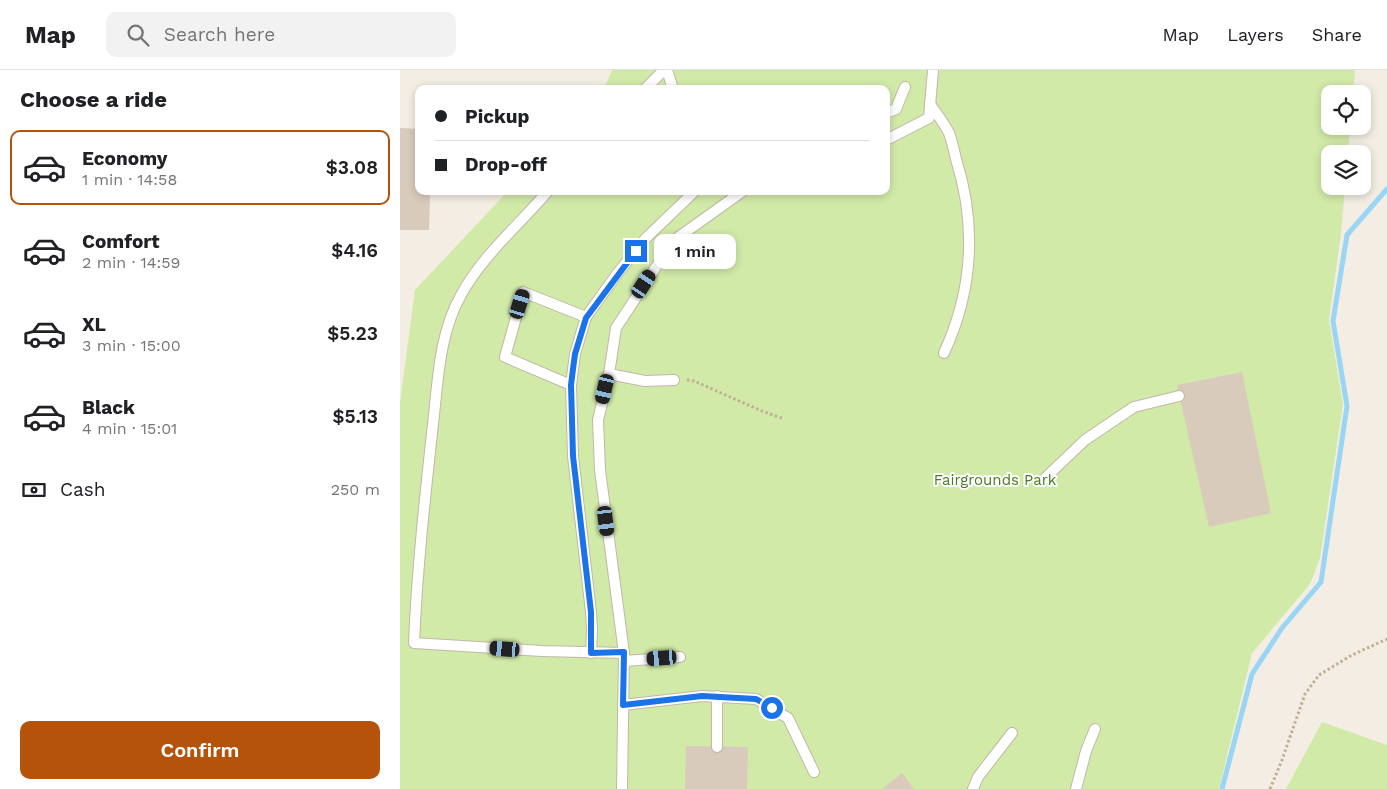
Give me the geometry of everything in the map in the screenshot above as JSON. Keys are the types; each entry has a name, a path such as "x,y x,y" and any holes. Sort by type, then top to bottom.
{"lane":[{"path":"649,85 665,70 671,85"},
{"path":"890,138 929,118 933,70"},
{"path":"890,111 896,109 905,87"},
{"path":"930,104 948,132 961,173 970,228 966,286 953,334 944,353"},
{"path":"544,195 481,264 460,296 448,324 441,362 428,465 417,573 414,643 591,653 624,657 680,657"},
{"path":"591,653 591,612 573,456 571,385 575,354 586,318 617,274 646,238 691,195"},
{"path":"622,789 624,657 600,470 598,420 609,374 616,328 673,241 737,195"},
{"path":"571,385 505,357 523,292 586,318"},
{"path":"609,374 645,381 674,380"},
{"path":"1043,480 1085,440 1134,407 1179,396"},
{"path":"623,705 702,696 756,699 788,718 814,772"},
{"path":"717,696 717,746"},
{"path":"1076,789 1086,751 1095,729"},
{"path":"972,788 978,777 1012,733"}],"path":[{"path":"674,380 694,380 784,419"},
{"path":"1270,789 1305,694 1318,675 1387,639"}],"green space":[{"name":"Fairgrounds Park","path":"612,70 1355,70 1354,85 1321,85 1321,135 1349,135 1349,145 1321,145 1321,195 1344,195 1329,320 1343,404 1320,558 1310,584 1252,653 1219,789 400,789 400,403 415,290 504,195 890,195 890,85 606,85"},
{"path":"1322,722 1387,745 1387,789 1286,789"}],"building":[{"path":"400,128 415,129 415,195 430,195 429,230 400,230"},
{"path":"1242,372 1271,513 1209,527 1177,385"},
{"path":"686,746 748,747 747,789 685,789"},
{"path":"902,773 914,789 882,789"}],"waterway":[{"path":"1222,789 1252,674 1282,628 1321,582 1347,406 1333,321 1347,235 1387,189"}],"route":[{"path":"636,251 586,318 575,354 571,385 573,456 591,612 591,653 624,652 623,705 702,696 756,699 772,708"}]}
